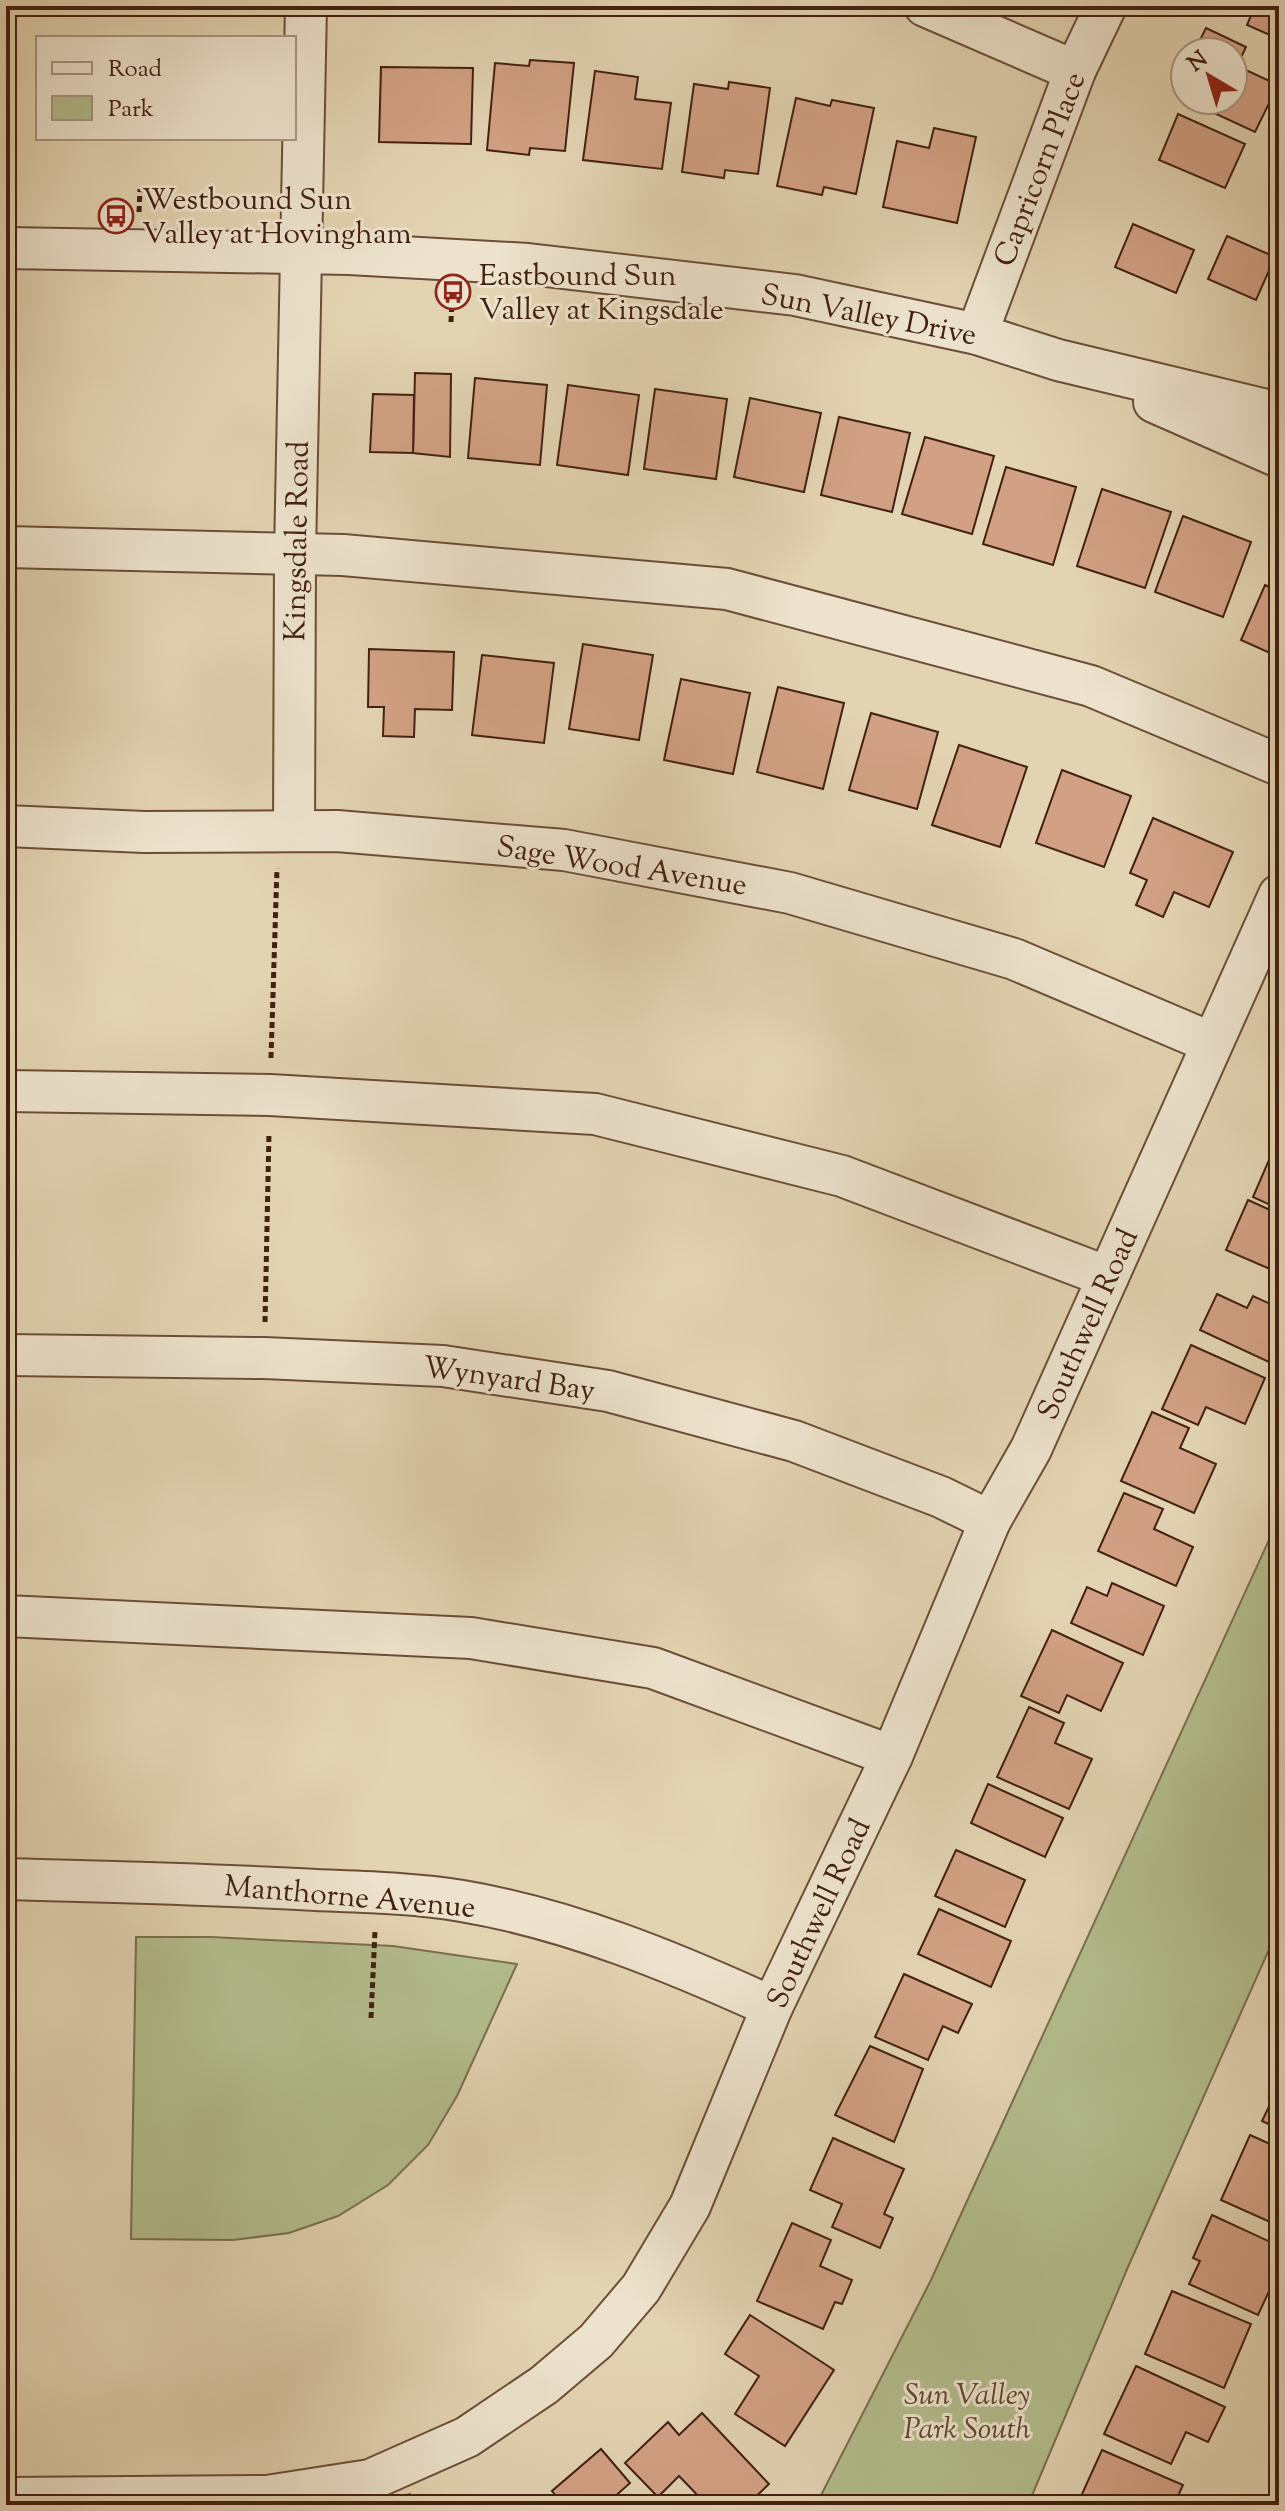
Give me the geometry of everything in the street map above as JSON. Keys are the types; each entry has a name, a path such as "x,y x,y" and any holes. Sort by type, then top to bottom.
{"street":[{"name":"Kingsdale Road","path":"294,830 295,554 306,6"},
{"path":"925,6 1075,71"},
{"name":"Capricorn Place","path":"977,334 1075,71 1106,6"},
{"name":"Sun Valley Drive","path":"6,248 302,253 528,264 795,295 977,334 1058,360 1279,413"},
{"name":"Sun Valley Drive","path":"1058,360 1279,457"},
{"path":"6,547 343,555 727,589 1091,686 1279,765"},
{"name":"Sage Wood Avenue","path":"6,826 144,832 337,831 564,850 790,893 1014,959 1212,1043"},
{"name":"Southwell Road","path":"6,2498 267,2496 370,2480 467,2437 544,2385 596,2341 641,2288 690,2206 772,2007 892,1756 990,1521 1031,1449 1279,895"},
{"path":"6,1091 270,1095 595,1114 842,1176 1108,1277"},
{"name":"Wynyard Bay","path":"6,1355 264,1358 443,1366 608,1391 794,1441 941,1497 990,1521"},
{"path":"6,1616 471,1638 653,1668 892,1756"},
{"name":"Manthorne Avenue","path":"6,1879 237,1885 461,1901 559,1923 715,1981 772,2007"}],"path":[{"path":"451,322 453,292"},
{"path":"371,2018 376,1893"}],"green space":[{"name":"Sun Valley Park South","path":"1279,1518 1279,1927 1128,2267 1028,2505 816,2505 931,2280"},
{"path":"136,1937 211,1937 393,1946 517,1964 457,2096 428,2145 388,2185 338,2216 289,2233 233,2240 131,2239"},
{"path":"410,2494 412,2505 363,2505"}],"building":[{"path":"1255,6 1279,6 1279,39 1247,25"},
{"path":"1206,28 1223,36 1202,36"},
{"path":"530,60 574,63 565,151 530,148 529,155 487,150 495,63 529,66"},
{"path":"381,67 473,68 471,144 379,142"},
{"path":"595,71 638,77 635,99 671,103 662,169 583,160"},
{"path":"1249,72 1278,85 1255,132 1220,116 1249,116"},
{"path":"729,82 770,88 758,174 725,170 724,178 682,172 694,84 728,89"},
{"path":"796,98 830,106 832,100 874,108 856,194 824,187 822,195 777,186"},
{"path":"1177,116 1245,144 1225,188 1159,160"},
{"path":"934,128 976,137 957,223 883,207 897,141 929,148"},
{"path":"1133,224 1194,250 1176,293 1115,267"},
{"path":"1227,236 1275,257 1256,300 1208,279"},
{"path":"415,373 451,374 450,457 413,453"},
{"path":"475,378 547,385 540,465 468,458"},
{"path":"568,385 639,395 628,475 557,465"},
{"path":"655,389 727,399 716,479 644,469"},
{"path":"373,394 414,395 413,453 370,452"},
{"path":"750,398 821,413 804,492 734,477"},
{"path":"839,417 910,433 892,512 821,495"},
{"path":"925,437 994,456 972,534 902,514"},
{"path":"1006,467 1076,487 1053,565 983,544"},
{"path":"1102,489 1171,512 1145,588 1077,566"},
{"path":"1183,516 1251,542 1223,617 1155,592"},
{"path":"1265,585 1279,592 1279,657 1241,640"},
{"path":"583,644 653,655 639,740 569,729"},
{"path":"369,649 454,652 452,710 415,709 414,737 383,736 384,707 368,707"},
{"path":"482,655 554,663 544,743 472,735"},
{"path":"681,679 750,693 733,774 664,760"},
{"path":"778,687 844,703 823,789 757,772"},
{"path":"871,713 938,732 917,809 849,790"},
{"path":"959,745 1027,767 1000,847 932,825"},
{"path":"1062,770 1131,796 1104,867 1036,843"},
{"path":"1153,818 1233,852 1209,907 1174,892 1163,917 1136,905 1147,880 1130,873"},
{"path":"1272,1153 1279,1156 1279,1209 1253,1197"},
{"path":"1248,1200 1279,1214 1279,1273 1226,1250"},
{"path":"1217,1294 1247,1308 1253,1296 1279,1308 1279,1346 1271,1363 1200,1330"},
{"path":"1191,1345 1265,1378 1245,1424 1206,1407 1198,1425 1162,1409"},
{"path":"1152,1412 1189,1428 1180,1448 1216,1464 1194,1513 1121,1481"},
{"path":"1124,1493 1163,1509 1154,1529 1193,1547 1176,1586 1098,1551"},
{"path":"1112,1583 1164,1606 1143,1655 1071,1623 1087,1587 1107,1596"},
{"path":"1052,1630 1123,1663 1101,1711 1067,1695 1059,1713 1021,1696"},
{"path":"1029,1707 1064,1723 1055,1743 1092,1759 1069,1809 997,1777"},
{"path":"988,1784 1063,1818 1045,1857 971,1823"},
{"path":"956,1850 1025,1880 1005,1927 935,1896"},
{"path":"939,1909 1011,1941 991,1987 918,1954"},
{"path":"904,1974 972,2004 958,2033 943,2026 928,2060 875,2037"},
{"path":"870,2046 923,2069 894,2142 835,2115"},
{"path":"1279,2074 1279,2129 1262,2121 1273,2098 1269,2096"},
{"path":"1250,2135 1279,2148 1279,2226 1221,2200"},
{"path":"833,2138 904,2169 884,2214 893,2218 880,2248 832,2227 842,2204 810,2190"},
{"path":"1212,2215 1279,2246 1279,2291 1271,2287 1258,2315 1189,2284 1200,2261 1193,2258"},
{"path":"792,2223 831,2240 820,2266 852,2280 842,2304 835,2302 823,2329 757,2301"},
{"path":"1172,2291 1251,2324 1224,2388 1145,2354"},
{"path":"750,2315 834,2370 785,2446 735,2414 759,2376 725,2354"},
{"path":"1136,2366 1225,2407 1208,2442 1186,2432 1171,2464 1104,2434"},
{"path":"702,2413 769,2484 747,2505 707,2505 679,2476 658,2497 625,2463 668,2422 679,2435"},
{"path":"601,2449 630,2483 612,2499 617,2505 563,2505 552,2491"},
{"path":"1102,2450 1183,2485 1174,2505 1077,2505"}],"place":[{"name":"Westbound Sun Valley at Hovingham","path":"116,216"},
{"name":"Eastbound Sun Valley at Kingsdale","path":"453,292"}]}
